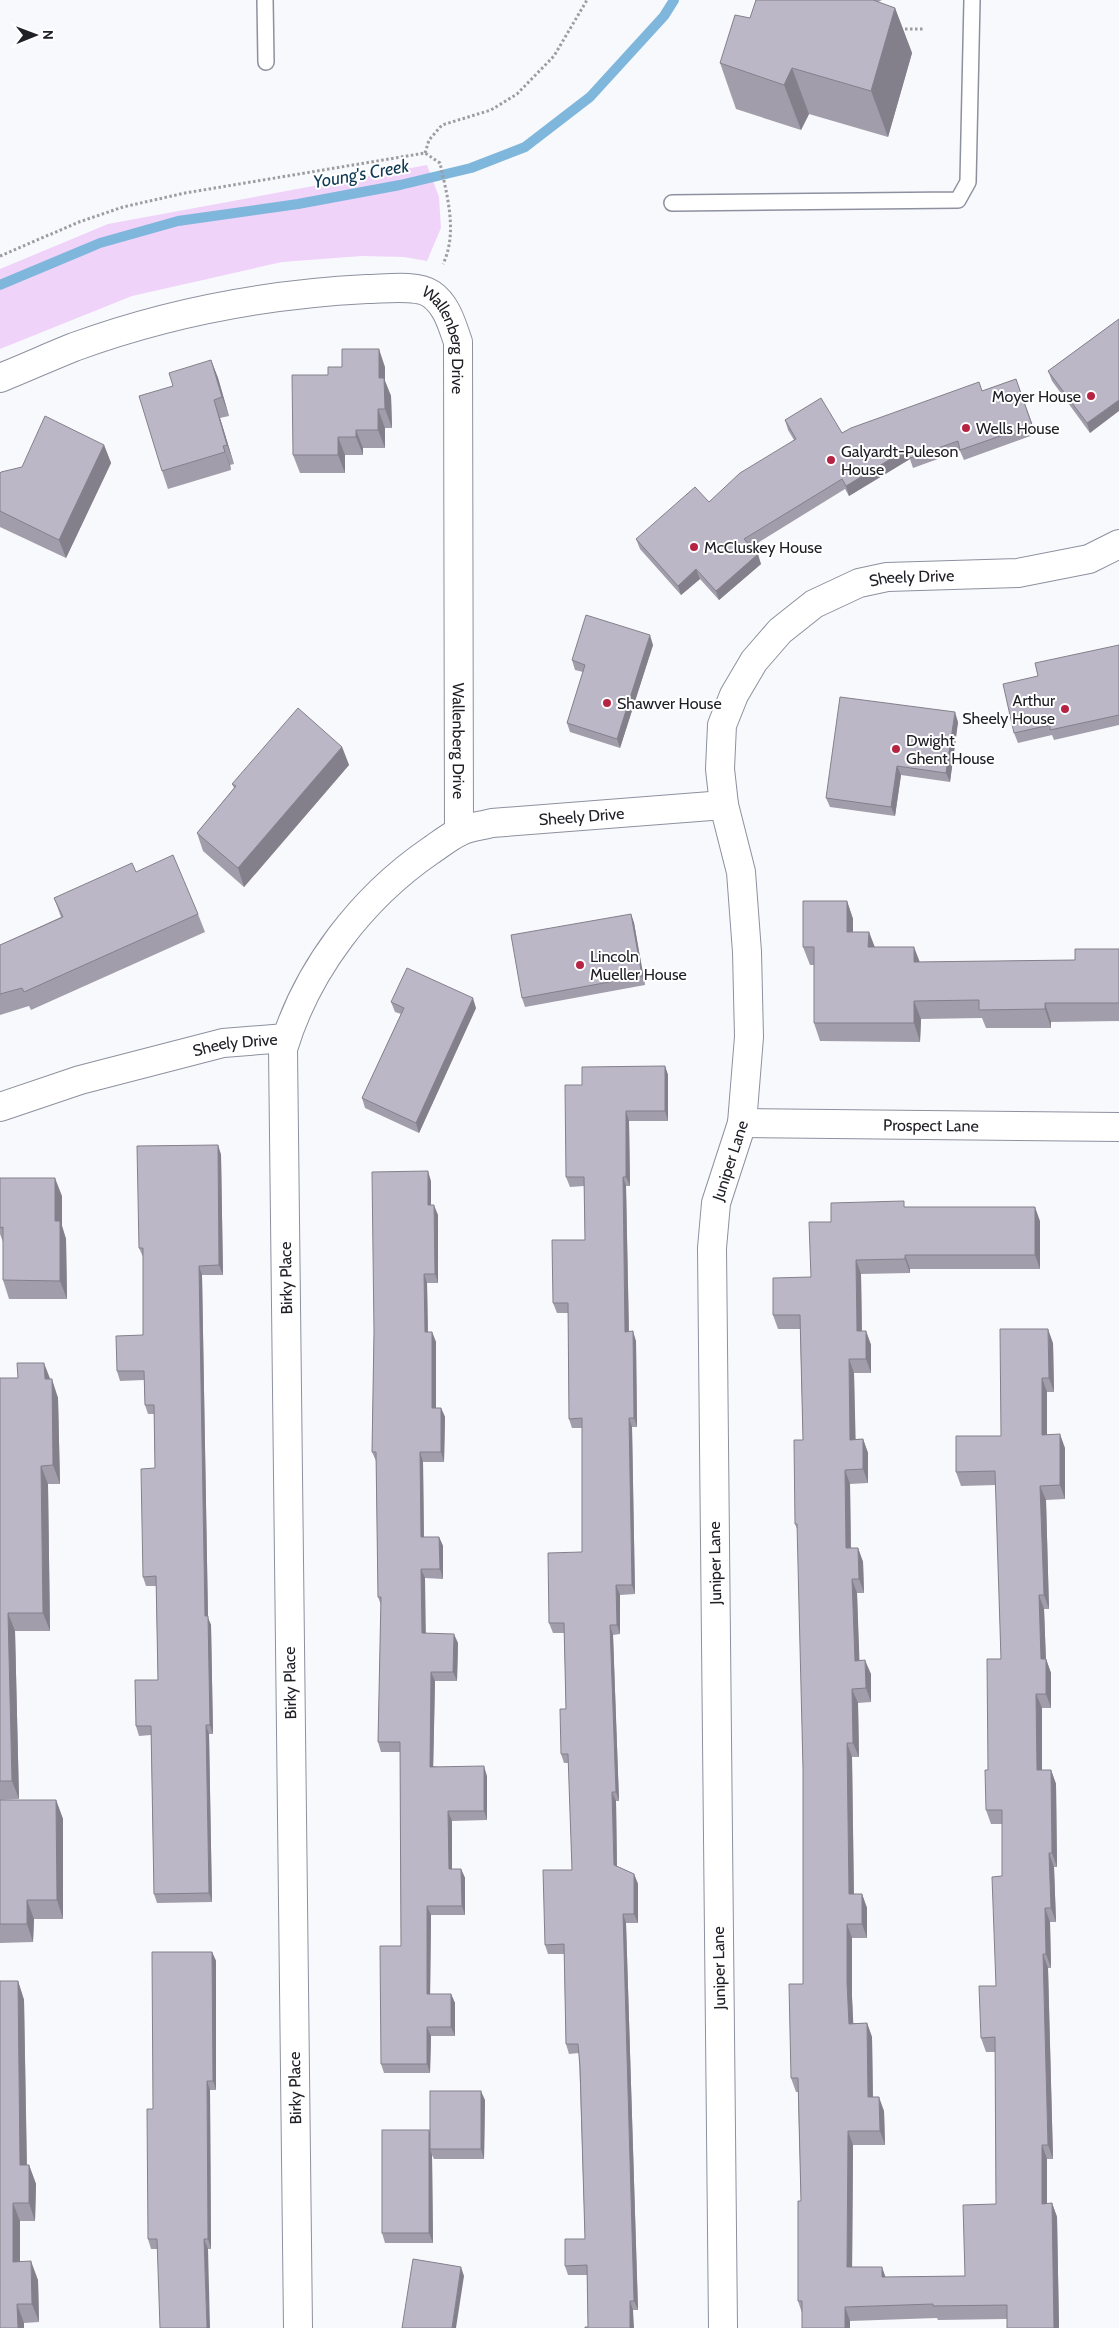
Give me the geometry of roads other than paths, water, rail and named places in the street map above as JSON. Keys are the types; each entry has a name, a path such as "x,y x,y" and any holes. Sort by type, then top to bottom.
{"street":[{"name":"Wallenberg Drive","path":"0,378 75,347 161,320 249,301 321,291 406,288 430,293 449,315 458,342 459,832"},
{"name":"Sheely Drive","path":"0,1106 80,1080 223,1043 286,1038 296,1013 325,959 358,915 402,872 459,832 492,823 724,805 720,769 722,725 734,695 754,662 780,631 814,604 858,583 887,577 1018,573 1089,559 1119,544"},
{"name":"Juniper Lane","path":"723,2328 712,1248 716,1203 742,1123 749,1037 747,952 741,872 724,805"},
{"name":"Birky Place","path":"286,1038 283,1049 298,2328"},
{"name":"Prospect Lane","path":"742,1123 1119,1127"}],"lane":[{"path":"265,0 266,62"},
{"path":"672,202 958,200 968,182 972,0"}],"waterway":[{"name":"Young's Creek","path":"0,285 100,243 178,221 298,204 400,185 471,168 525,147 590,97 664,16 674,0"}],"place":[{"name":"Moyer House","path":"1091,396"},
{"name":"Wells House","path":"966,428"},
{"name":"Galyardt-Puleson House","path":"831,460"},
{"name":"McCluskey House","path":"694,547"},
{"name":"Shawver House","path":"607,703"},
{"name":"Arthur Sheely House","path":"1065,709"},
{"name":"Dwight Ghent House","path":"896,749"},
{"name":"Lincoln Mueller House","path":"580,965"}]}
